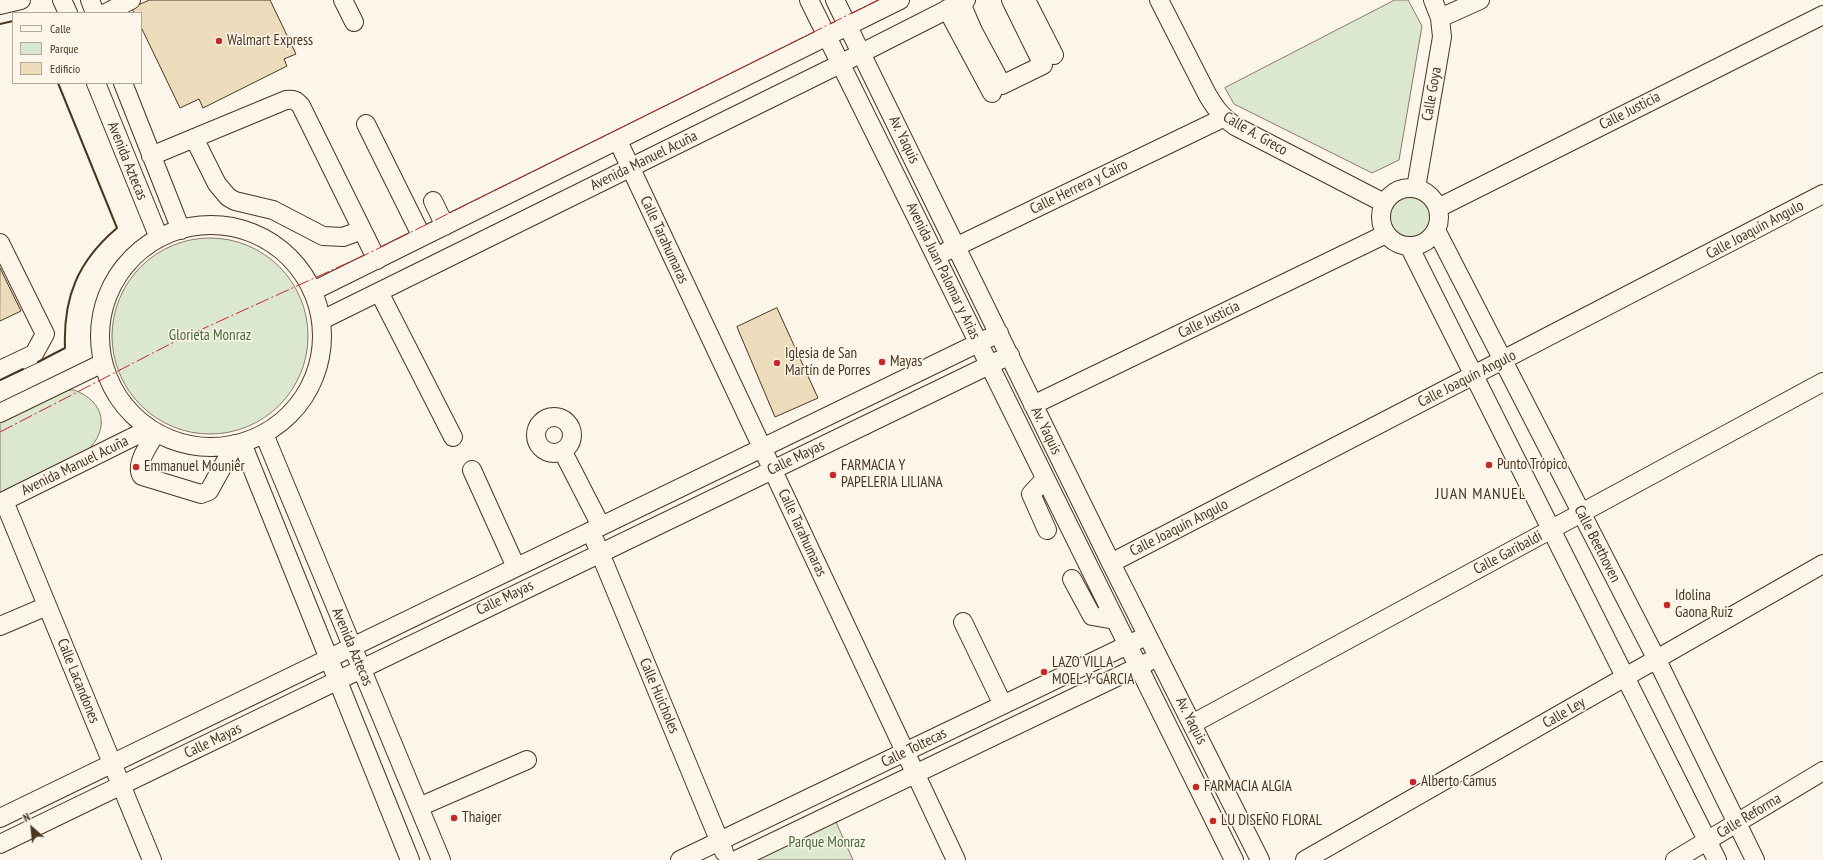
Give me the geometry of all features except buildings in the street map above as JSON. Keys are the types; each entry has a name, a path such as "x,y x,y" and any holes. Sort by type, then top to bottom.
{"street":[{"path":"0,5 21,0"},
{"path":"62,0 68,12"},
{"path":"90,0 96,12"},
{"path":"343,0 354,22"},
{"name":"Av. Yaquis","path":"809,0 896,178"},
{"name":"Av. Yaquis","path":"835,0 1111,563 1260,860"},
{"name":"Avenida Manuel Acuña","path":"313,291 900,0"},
{"path":"958,4 1002,85 1043,64 1011,0"},
{"path":"1026,0 1054,55"},
{"name":"Calle A. Greco","path":"1158,0 1207,94 1223,118 1384,203"},
{"name":"Calle Goya","path":"1416,188 1442,37 1440,18 1433,0"},
{"path":"1440,18 1480,0"},
{"path":"108,12 126,4"},
{"path":"958,4 992,93"},
{"name":"Avenida Manuel Acuña","path":"322,320 840,64 958,4"},
{"name":"Calle Justicia","path":"1438,208 1823,15"},
{"name":"Avenida Aztecas","path":"96,84 159,238"},
{"name":"Avenida Aztecas","path":"123,84 181,230"},
{"path":"133,110 134,84"},
{"path":"151,156 286,100 292,99 297,101 301,106 377,260"},
{"name":"Calle Herrera y Cairo","path":"935,257 1223,118"},
{"path":"366,124 422,237"},
{"path":"194,138 217,184 228,197 235,201 273,210 323,236 343,237 362,230"},
{"name":"Calle Tarahumaras","path":"618,141 956,860"},
{"name":"Avenida Juan Palomar y Arias","path":"896,178 989,365"},
{"path":"1416,188 1427,193 1438,208 1439,219 1436,230 1427,241 1409,246 1396,243 1386,234 1380,218 1384,203 1393,192 1398,190 1416,188"},
{"name":"Calle Joaquín Angulo","path":"1111,563 1823,194"},
{"path":"433,201 445,226"},
{"path":"200,226 220,226 240,229 259,236 276,246 291,258 304,274 313,291 322,320 323,340 320,359 315,377 306,395 294,410 280,423 264,434 239,444 204,447 185,444 153,431 136,419 122,402 108,378 103,363 100,342 101,321 106,301 114,282 126,265 141,250 159,238 181,230 200,226"},
{"name":"Calle Beethoven","path":"1436,230 1656,660 1755,860"},
{"name":"Calle Justicia","path":"1033,405 1386,234"},
{"path":"0,243 45,334 34,354 0,370"},
{"path":"1409,246 1717,860"},
{"path":"379,292 453,437"},
{"name":"Calle Mayas","path":"0,818 999,333"},
{"name":"Calle Mayas","path":"0,844 122,786 337,679 1010,355"},
{"path":"0,413 103,363"},
{"name":"Av. Yaquis","path":"989,365 1234,860"},
{"name":"Calle Garibaldi","path":"1192,724 1823,382"},
{"path":"153,431 142,459 140,470 142,476 201,494 209,491 239,444"},
{"name":"Avenida Manuel Acuña","path":"2,502 153,431"},
{"name":"Avenida Aztecas","path":"264,434 440,860"},
{"name":"Avenida Aztecas","path":"239,444 337,679 410,860"},
{"name":"Calle Huicholes","path":"563,452 596,529 599,553 728,860"},
{"path":"472,470 516,567"},
{"path":"1045,479 1031,494 1047,530"},
{"name":"Calle Lacandones","path":"2,502 47,606 152,860"},
{"name":"Calle Ley","path":"1305,860 1626,678 1823,564"},
{"path":"1072,578 1092,616 1115,620"},
{"path":"0,626 47,606"},
{"path":"963,622 1003,705"},
{"name":"Calle Toltecas","path":"680,860 1148,635"},
{"name":"Calle Toltecas","path":"736,860 1158,657"},
{"path":"418,807 526,760"},
{"name":"Calle Reforma","path":"1675,860 1823,771"}],"green space":[{"path":"1395,0 1408,0 1422,26 1399,160 1372,173 1234,104 1225,88"},
{"path":"1406,195 1414,195 1425,201 1431,212 1431,220 1425,231 1414,237 1406,237 1395,231 1389,220 1389,212 1395,201"},
{"name":"Glorieta Monraz","path":"200,238 220,238 248,245 272,260 286,274 301,298 308,326 308,346 301,374 286,398 272,412 248,427 220,434 200,434 172,427 148,412 134,398 119,374 112,346 112,326 119,298 134,274 148,260 172,245"},
{"path":"74,390 92,401 98,408 101,416 101,425 99,434 94,443 87,451 0,493 0,422 62,391"},
{"name":"Parque Monraz","path":"836,822 853,860 748,860"}],"wall":[{"path":"0,24 12,21"},
{"path":"38,362 65,348 67,312 70,296 76,281 92,254 117,228 58,84"},
{"path":"0,380 23,369"}],"power":[{"path":"0,432 176,341 365,255 878,0"}],"place":[{"name":"Walmart Express","path":"219,41"},
{"name":"Mayas","path":"882,362"},
{"name":"Iglesia de San Martín de Porres","path":"777,363"},
{"name":"Punto Trópico","path":"1489,465"},
{"name":"Emmanuel Mounier","path":"136,467"},
{"name":"FARMACIA Y PAPELERIA LILIANA","path":"833,475"},
{"name":"Idolina Gaona Ruiz","path":"1667,605"},
{"name":"LAZO VILLA MOEL Y GARCIA","path":"1044,672"},
{"name":"Alberto Camus","path":"1413,782"},
{"name":"FARMACIA ALGIA","path":"1196,787"},
{"name":"Thaiger","path":"454,818"},
{"name":"LU DISEÑO FLORAL","path":"1213,821"}],"district":[{"name":"JUAN MANUEL","path":"1481,494"}]}
